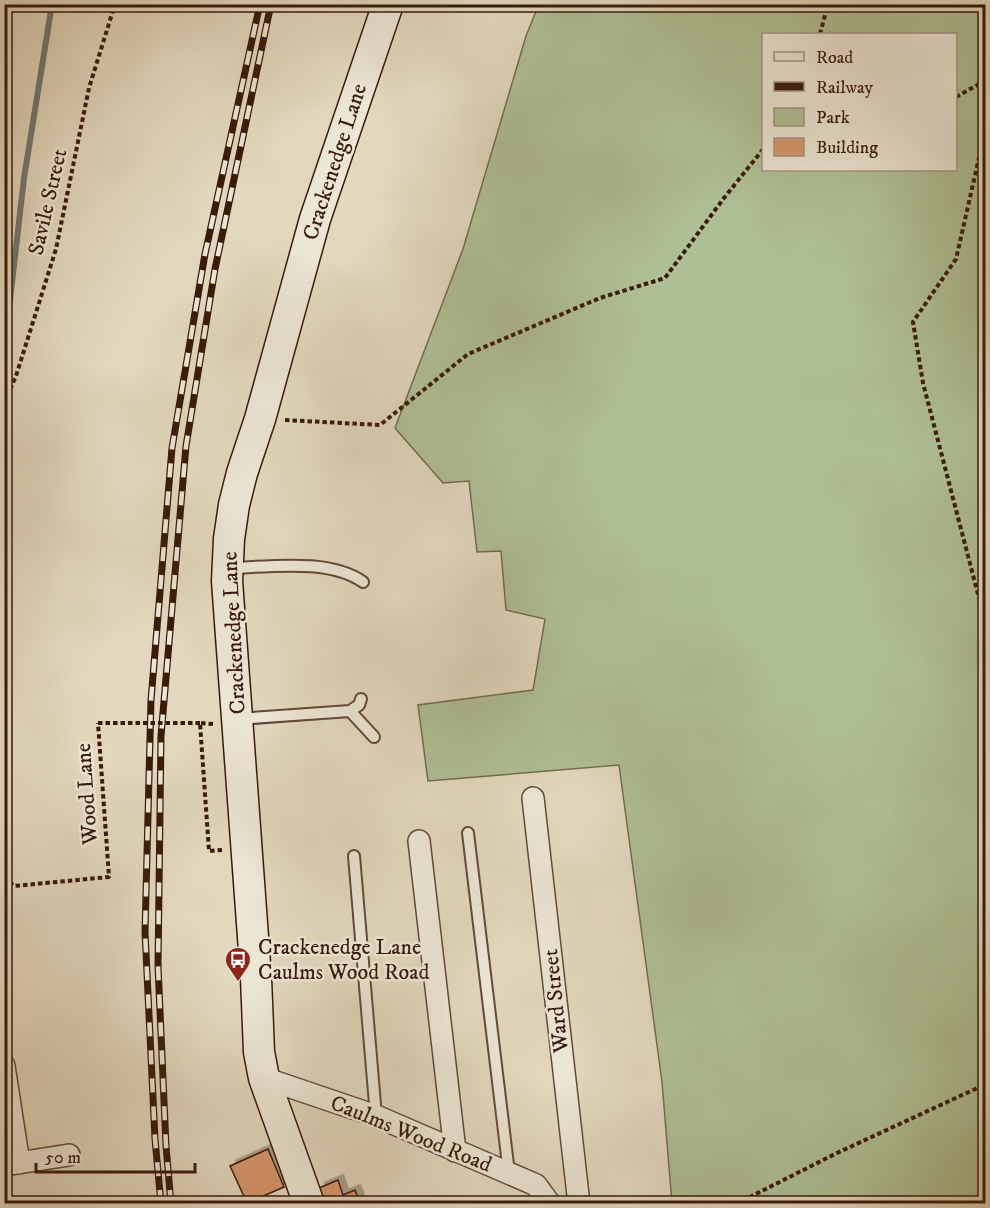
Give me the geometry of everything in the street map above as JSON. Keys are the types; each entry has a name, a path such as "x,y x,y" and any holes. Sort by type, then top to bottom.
{"street":[{"name":"Crackenedge Lane","path":"309,1203 264,1078 259,1052 228,568 234,505 242,473 260,418 315,219 388,4"},
{"name":"Ward Street","path":"533,798 579,1203"},
{"path":"419,841 456,1150"},
{"path":"4,1066 12,1164 69,1155"},
{"name":"Caulms Wood Road","path":"264,1078 376,1116 456,1150 536,1185 550,1203"}],"lane":[{"path":"228,568 321,566 352,574 363,582"},
{"path":"237,719 350,711 359,705 361,699"},
{"path":"350,711 375,737"},
{"path":"468,832 509,1174"},
{"path":"354,856 376,1116"}],"path":[{"name":"Savile Street","path":"4,403 16,376 56,249 89,88 115,4"},
{"path":"820,33 828,4"},
{"path":"957,96 986,80"},
{"path":"986,127 956,259 913,322 922,383 986,625"},
{"path":"260,418 380,425 468,354 600,298 665,278 762,150"},
{"name":"Wood Lane","path":"4,878 14,886 109,877 98,723 200,723 209,850 247,850"},
{"path":"736,1203 986,1084"}],"green space":[{"path":"539,4 985,5 985,1203 672,1203 662,1082 619,765 428,781 418,705 533,690 545,619 506,610 501,551 477,552 469,481 443,483 395,428 463,249 526,36"}],"building":[{"path":"268,1149 284,1187 247,1203 230,1166"},
{"path":"338,1180 343,1195 355,1190 360,1204 325,1204 319,1188"}],"waterway":[{"path":"4,353 24,178 52,4"}],"railway":[{"path":"161,1204 155,1139 145,932 151,700 172,448 205,254 260,4"},
{"path":"171,1204 166,1146 158,966 161,736 186,446 215,269 271,4"}],"place":[{"name":"Crackenedge Lane Caulms Wood Road","path":"238,983"}]}
